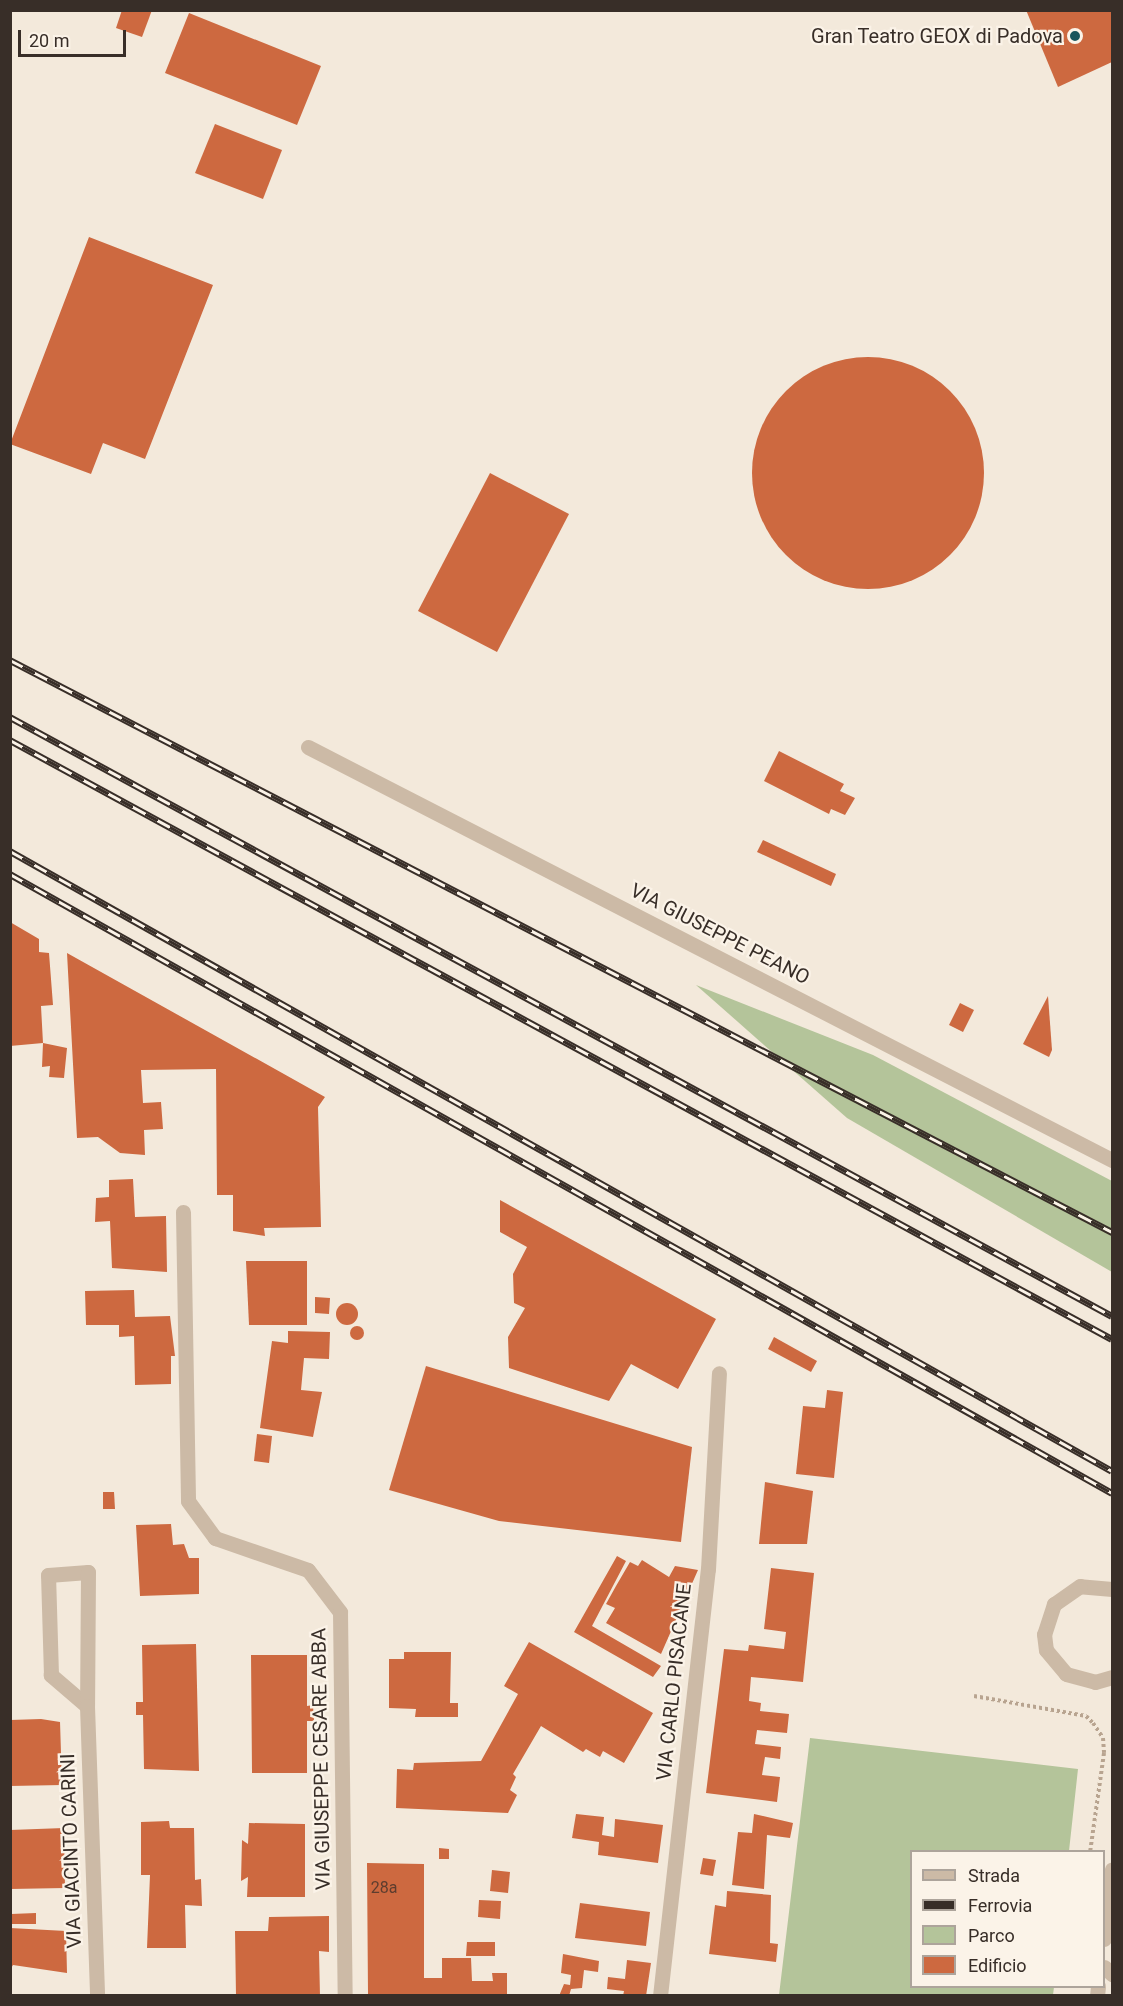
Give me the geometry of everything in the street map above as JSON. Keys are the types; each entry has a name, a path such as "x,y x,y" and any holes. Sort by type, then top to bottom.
{"street":[{"name":"VIA GIUSEPPE PEANO","path":"308,747 1113,1160"},
{"name":"VIA GIUSEPPE CESARE ABBA","path":"183,1212 188,1501 215,1538 308,1570 340,1612 345,1995"},
{"name":"VIA CARLO PISACANE","path":"660,1995 708,1569 719,1373"},
{"name":"VIA GIACINTO CARINI","path":"87,1706 51,1676 48,1575 88,1572 87,1706 97,1995"},
{"path":"1112,1681 1080,1681 1066,1674 1046,1650 1044,1634 1054,1604 1080,1586 1113,1589"},
{"path":"1105,1931 1113,1869"}],"path":[{"path":"974,1696 1066,1712 1093,1723 1103,1738 1104,1753 1090,1850"}],"green space":[{"path":"696,985 873,1055 1112,1181 1112,1272 847,1118"},
{"path":"810,1738 1078,1769 1069,1850 910,1850 910,1988 1054,1988 1053,1995 779,1995"}],"building":[{"path":"122,10 152,10 142,37 116,28"},
{"name":"Gran Teatro GEOX di Padova","path":"1026,10 1112,10 1112,62 1058,87"},
{"path":"189,13 321,66 297,125 165,73"},
{"path":"215,124 282,150 263,199 195,173"},
{"path":"89,237 213,285 145,459 103,443 91,474 10,444"},
{"path":"857,357 879,357 913,365 923,370 942,383 958,399 976,428 982,450 984,473 982,496 976,518 965,538 942,563 913,581 879,589 857,589 823,581 813,576 794,563 778,547 760,518 752,484 752,462 760,428 765,418 778,399 794,383 823,365"},
{"path":"490,473 569,514 497,652 418,611"},
{"path":"779,751 844,784 840,791 855,798 845,815 831,809 829,814 764,781"},
{"path":"763,840 836,874 831,886 757,852"},
{"path":"10,922 39,939 39,952 49,953 53,1005 41,1006 43,1043 10,1046"},
{"path":"67,953 325,1097 318,1107 321,1227 264,1228 265,1236 233,1231 233,1195 217,1195 216,1069 141,1070 143,1103 161,1102 163,1129 144,1130 145,1155 120,1153 98,1137 77,1138"},
{"path":"1048,996 1052,1050 1049,1057 1023,1044"},
{"path":"960,1003 974,1010 963,1032 949,1025"},
{"path":"43,1043 67,1048 64,1078 49,1077 50,1066 42,1067"},
{"path":"133,1179 135,1217 166,1216 167,1272 112,1268 110,1221 95,1222 96,1198 109,1197 109,1180"},
{"path":"500,1200 716,1319 678,1389 631,1364 609,1401 509,1368 508,1337 525,1308 514,1303 513,1274 527,1247 500,1232"},
{"path":"246,1261 307,1261 307,1325 249,1325"},
{"path":"134,1290 135,1317 170,1316 175,1356 171,1356 171,1384 135,1385 134,1336 119,1337 119,1325 86,1325 85,1291"},
{"path":"315,1297 330,1298 329,1314 315,1313"},
{"path":"347,1303 355,1306 358,1314 355,1322 347,1325 339,1322 336,1314 339,1306"},
{"path":"354,1326 360,1326 364,1333 360,1340 354,1340 350,1336 350,1330"},
{"path":"288,1331 330,1332 329,1359 304,1358 301,1390 322,1392 313,1437 260,1428 272,1341 288,1343"},
{"path":"774,1337 817,1361 811,1372 768,1349"},
{"path":"426,1366 692,1447 681,1542 499,1521 389,1490"},
{"path":"827,1390 843,1392 834,1478 796,1474 803,1406 825,1408"},
{"path":"257,1434 272,1436 269,1463 254,1461"},
{"path":"765,1482 813,1491 807,1544 759,1544"},
{"path":"103,1492 114,1492 115,1509 103,1509"},
{"path":"171,1524 173,1545 184,1544 189,1558 199,1558 199,1594 140,1596 136,1525"},
{"path":"617,1556 626,1561 592,1626 661,1666 653,1677 574,1632"},
{"path":"642,1560 669,1577 675,1566 698,1570 661,1654 606,1623 615,1608 606,1604 616,1586 630,1562 638,1566"},
{"path":"771,1568 814,1573 803,1682 751,1677 749,1701 761,1703 760,1711 789,1714 787,1733 757,1730 755,1744 781,1747 780,1759 765,1757 762,1775 780,1777 777,1802 706,1793 724,1649 748,1651 749,1645 784,1649 786,1632 764,1629"},
{"path":"529,1642 653,1713 624,1763 603,1751 600,1757 586,1749 583,1752 541,1726 513,1774 516,1777 510,1790 517,1795 508,1813 396,1808 397,1769 413,1770 414,1763 481,1761 518,1694 504,1686"},
{"path":"196,1644 199,1771 144,1769 143,1715 136,1715 136,1702 143,1702 142,1645"},
{"path":"404,1652 451,1652 450,1703 458,1703 458,1717 415,1717 416,1709 389,1708 389,1659 404,1659"},
{"path":"251,1655 307,1655 307,1706 313,1705 314,1721 307,1721 307,1773 252,1773"},
{"path":"41,1719 60,1722 62,1785 10,1786 10,1720"},
{"path":"576,1814 604,1817 602,1835 614,1837 615,1819 663,1825 658,1863 598,1855 599,1842 572,1838"},
{"path":"754,1814 793,1823 790,1838 767,1835 764,1889 732,1885 738,1832 752,1833"},
{"path":"169,1821 170,1828 194,1828 195,1880 201,1879 202,1906 185,1905 186,1948 147,1948 150,1875 141,1875 141,1822"},
{"path":"249,1823 305,1824 305,1897 247,1897 248,1877 241,1881 242,1840 248,1844"},
{"path":"64,1828 65,1888 10,1889 10,1830"},
{"path":"439,1848 449,1849 449,1859 439,1859"},
{"path":"703,1858 716,1860 713,1876 700,1874"},
{"path":"367,1863 424,1864 424,1978 442,1978 442,1958 471,1958 472,1981 493,1981 492,1973 507,1973 507,1996 368,1995"},
{"path":"492,1870 510,1872 508,1893 490,1891"},
{"path":"727,1891 771,1895 770,1943 778,1944 776,1962 709,1954 715,1905 726,1907"},
{"path":"479,1900 501,1901 500,1919 478,1917"},
{"path":"580,1903 650,1912 646,1946 575,1938"},
{"path":"36,1913 36,1924 11,1924 11,1914"},
{"path":"329,1916 329,1952 319,1951 320,1996 236,1996 235,1931 268,1931 269,1917"},
{"path":"10,1928 66,1931 67,1973 13,1965 10,1970"},
{"path":"467,1942 495,1942 495,1956 466,1956"},
{"path":"563,1954 599,1961 598,1972 584,1970 582,1988 571,1989 569,1996 559,1996 564,1984 570,1985 571,1975 561,1973"},
{"path":"627,1960 651,1963 646,1996 623,1996 624,1991 607,1989 608,1977 625,1979"}],"railway":[{"path":"10,660 1112,1232"},
{"path":"10,717 1112,1316"},
{"path":"10,740 1112,1339"},
{"path":"10,851 1112,1471"},
{"path":"10,874 1112,1493"}],"place":[{"name":"Gran Teatro GEOX di Padova","path":"1075,36"}]}
